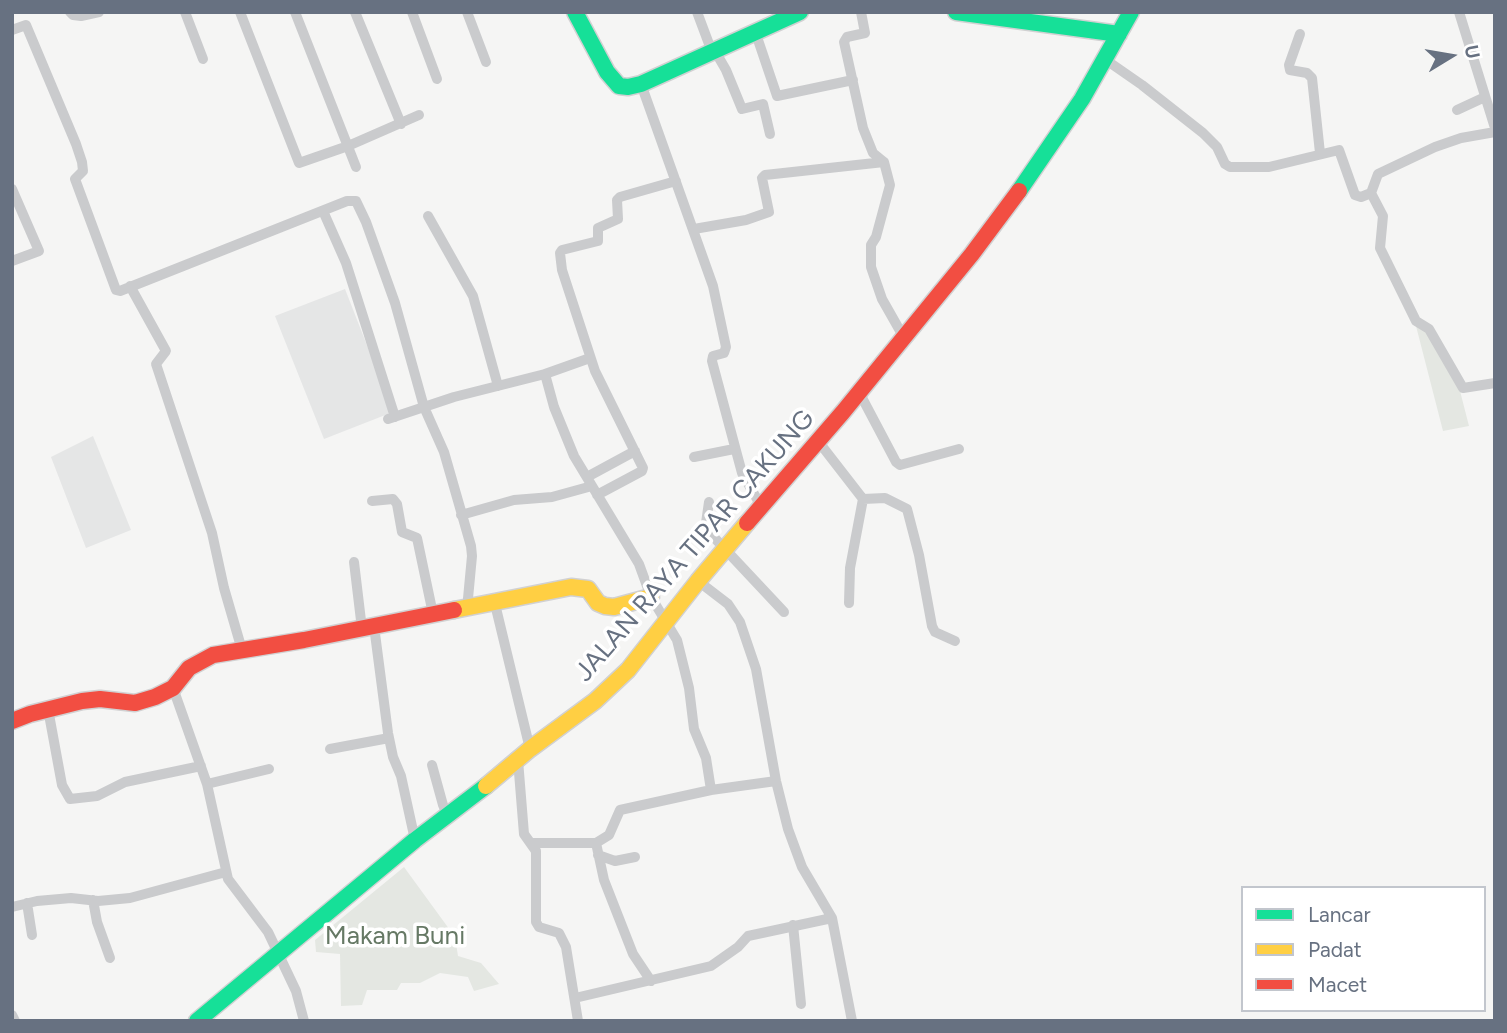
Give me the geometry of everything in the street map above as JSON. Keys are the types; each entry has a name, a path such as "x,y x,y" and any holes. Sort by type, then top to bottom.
{"street":[{"path":"71,14 99,12"},
{"path":"184,12 203,59"},
{"path":"240,12 295,157 301,164 419,115"},
{"path":"296,12 356,167"},
{"path":"355,12 401,124"},
{"path":"412,12 437,79"},
{"path":"467,12 486,62"},
{"path":"575,12 607,72 619,86 628,87 641,84 800,12"},
{"path":"697,12 742,108 744,110 763,104 770,134"},
{"path":"861,12 865,33 847,37 844,42 868,142 873,153 884,162 890,185 876,237 871,245 871,267 882,299 903,336"},
{"path":"956,12 1119,34"},
{"name":"JALAN RAYA TIPAR CAKUNG","path":"197,1021 415,839 596,701 628,670 698,581 965,263 1083,99 1131,12"},
{"path":"1459,12 1495,128 1436,146 1378,174 1371,193 1383,216 1381,248 1416,321 1429,329 1463,388 1495,383"},
{"path":"12,30 26,25 82,162 83,171 75,179 115,287 120,291 347,201 356,201 395,303 424,407 444,452 472,556 467,608"},
{"path":"755,31 778,96 853,80"},
{"path":"1300,34 1289,65 1290,71 1307,73 1312,78 1320,153"},
{"path":"1106,60 1203,132 1217,146 1225,164 1230,167 1269,167 1339,150 1355,195 1361,197 1371,193"},
{"path":"641,84 705,257 721,316 726,350 713,356 712,361 744,479 761,506"},
{"path":"1457,110 1485,97"},
{"path":"694,229 746,220 769,212 762,178 765,175 884,162"},
{"path":"461,515 514,500 552,497 642,471 643,468 590,358 562,270 560,253 562,250 598,241 598,228 618,219 617,200 620,197 676,181"},
{"path":"12,189 39,251 12,261"},
{"path":"323,211 346,263 392,418 545,374 590,358"},
{"path":"428,216 473,296 498,386"},
{"path":"130,286 166,351 156,364 212,533 223,588 242,650"},
{"path":"545,374 554,407 574,456 639,564 651,597 672,629 681,654 694,729 706,758 711,790"},
{"path":"859,392 900,465 959,449"},
{"path":"818,441 863,499 850,568 849,603"},
{"path":"694,457 734,449"},
{"path":"592,486 635,452"},
{"path":"863,499 885,498 907,509 919,555 932,626 935,632 955,641"},
{"path":"372,501 393,499 397,504 402,531 405,535 414,535 417,538 433,614"},
{"path":"709,502 706,527 784,612"},
{"path":"354,562 389,738 401,776 415,839"},
{"path":"698,581 728,604 740,622 756,669 776,781 796,853 832,918 852,1021"},
{"path":"12,721 91,699 135,703 155,697 173,688 189,668 213,655 578,587 588,589 598,603 605,606 614,607 651,597"},
{"path":"495,604 524,755 524,834 528,841 596,843 610,835 621,810 711,790 776,781"},
{"path":"173,688 207,784 231,885 261,921 297,993 304,1021"},
{"path":"48,709 62,785 70,799 97,796 125,782 201,766"},
{"path":"330,749 389,738"},
{"path":"432,765 448,816"},
{"path":"207,784 269,769"},
{"path":"533,843 536,851 536,922 539,927 561,936 568,954 578,1021"},
{"path":"596,843 604,880 633,954 651,981"},
{"path":"598,855 615,860 635,857"},
{"path":"12,907 71,898 130,898 226,872"},
{"path":"93,900 97,922 110,958"},
{"path":"27,903 32,935"},
{"path":"575,998 714,965 748,936 832,918"},
{"path":"793,925 801,1004"},
{"path":"12,1015 15,1021"}],"shaded area":[{"path":"345,289 393,412 324,439 275,316"},
{"path":"93,436 131,530 86,548 51,457"}],"green space":[{"path":"1416,326 1429,332 1459,387 1469,426 1443,431"},
{"name":"Makam Buni","path":"404,867 455,937 458,956 481,963 499,984 474,991 468,977 440,973 420,983 401,983 397,990 367,990 362,1005 341,1006 340,954 316,952 315,940"}],"traffic: fast":[{"path":"575,12 607,72 619,86 628,87 641,84 800,12"},
{"path":"956,12 1119,34"},
{"path":"1019,191 1082,99 1131,12"},
{"path":"197,1021 415,840 486,786"}],"traffic: slow":[{"path":"486,786 530,749 595,701 628,670 747,523"},
{"path":"454,610 571,587 588,589 598,603 605,606 614,607 651,597"}],"traffic: jam":[{"path":"747,523 843,412 972,254 1019,191"},
{"path":"12,721 82,701 100,699 135,703 155,697 173,688 189,668 213,655 454,610"}]}
